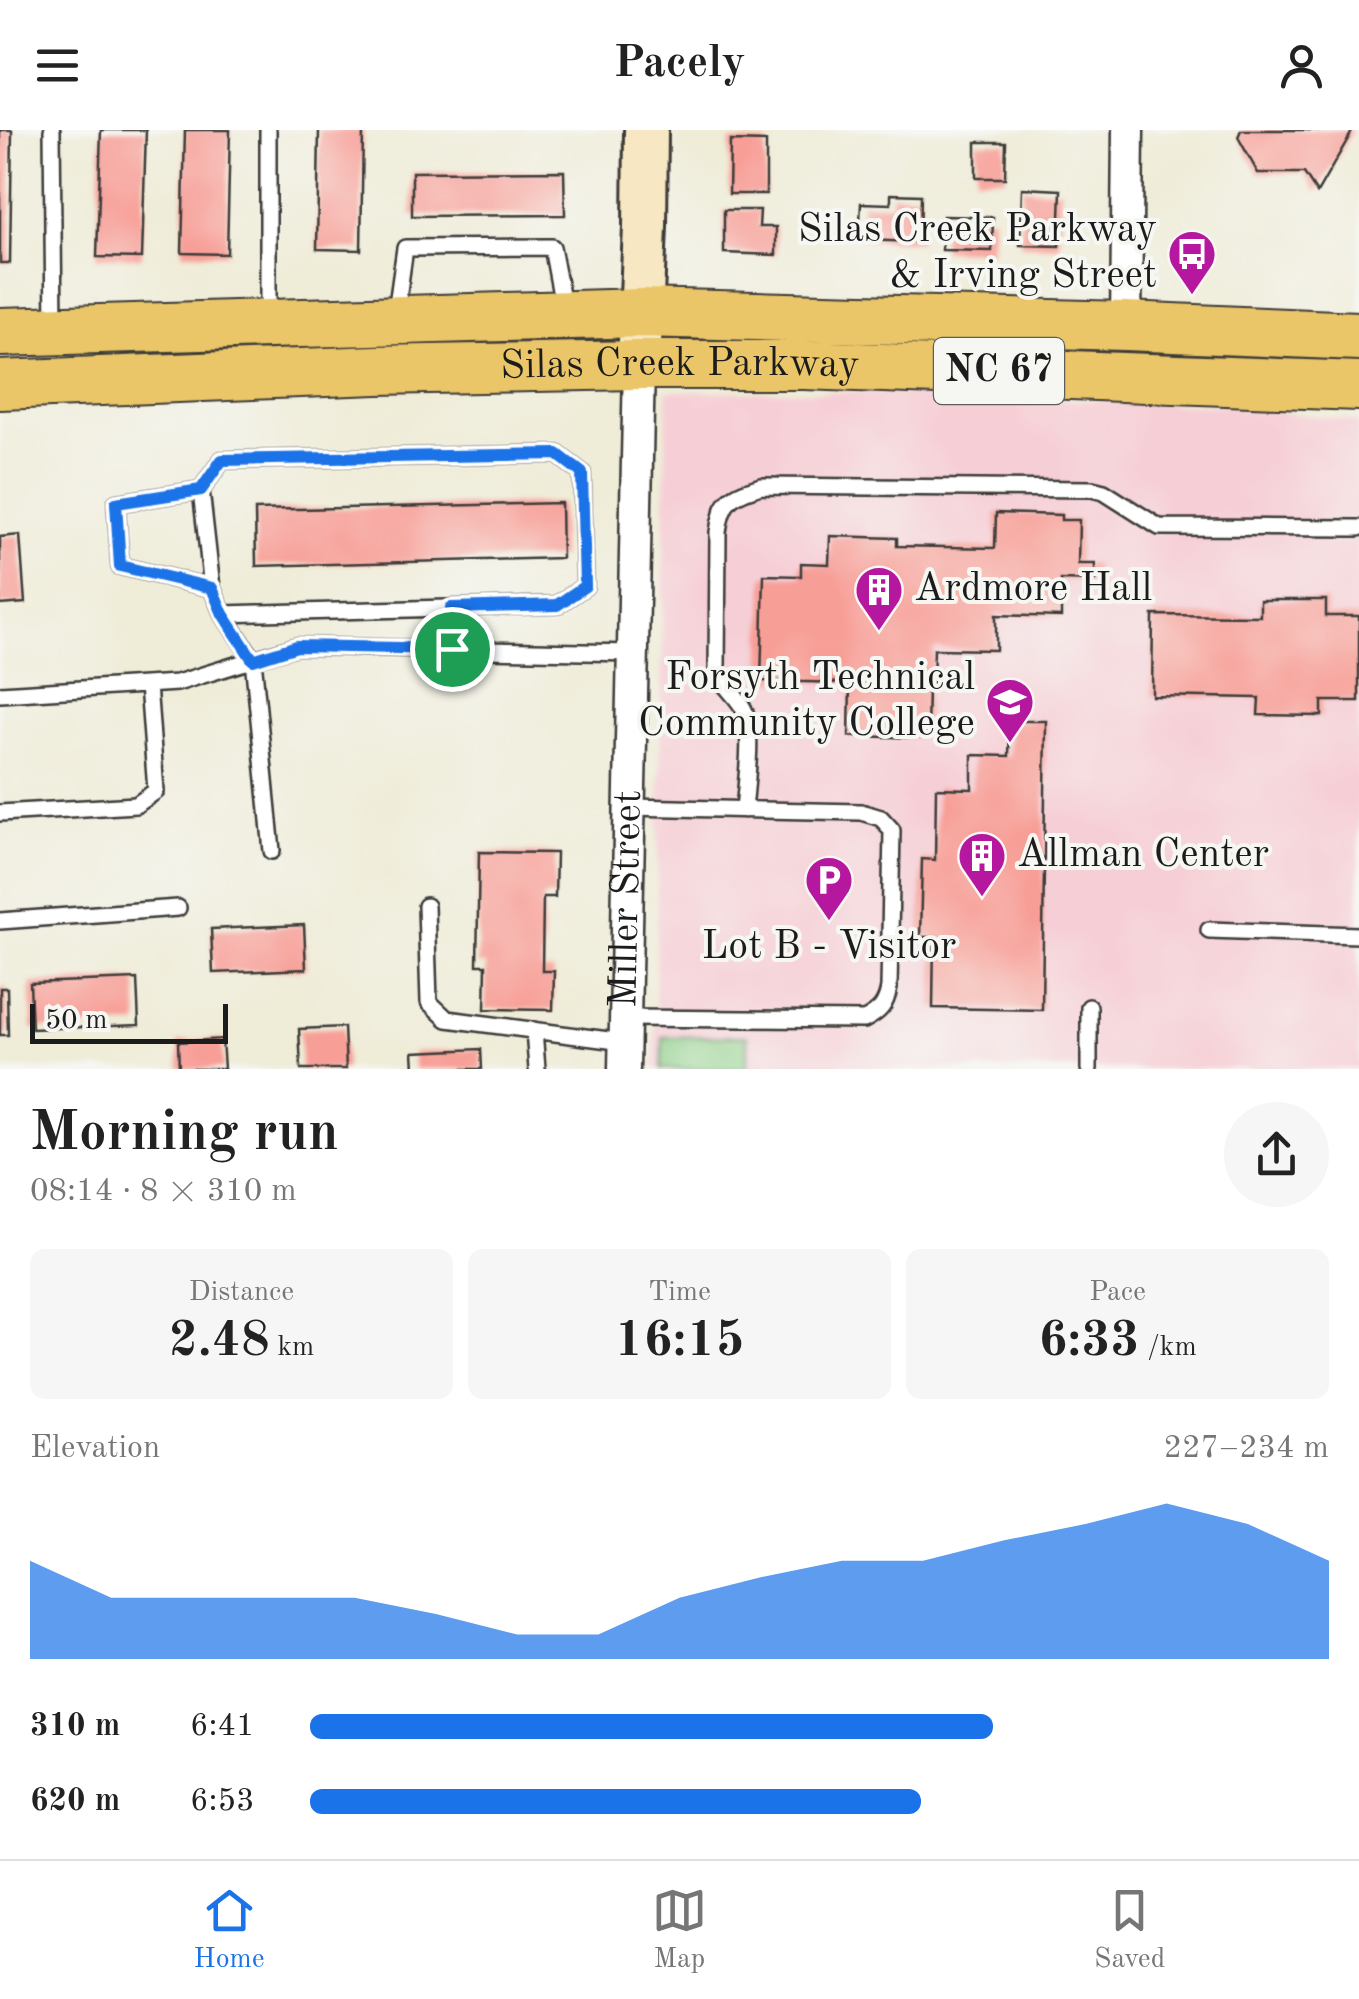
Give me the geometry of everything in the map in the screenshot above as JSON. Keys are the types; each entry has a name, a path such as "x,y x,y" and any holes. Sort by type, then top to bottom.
{"main road":[{"name":"Miller Street","path":"639,365 646,130"},
{"name":"Silas Creek Parkway","path":"0,332 641,313 1359,336"},
{"name":"Silas Creek Parkway","path":"0,385 377,370 639,365 840,366 1359,386"}],"street":[{"path":"1126,326 1128,130"},
{"name":"Miller Street","path":"624,1043 639,365"}],"lane":[{"path":"52,130 54,331"},
{"path":"268,130 268,324"},
{"path":"395,320 405,248 552,247 564,315"},
{"path":"223,614 557,605 585,586 582,473 557,454 222,460 201,490 212,588 223,614 253,660 272,851"},
{"path":"744,810 748,734 745,713 717,672 718,532 726,502 742,492 761,486 1092,489 1104,492 1159,528 1359,528"},
{"path":"201,490 116,503 120,566 212,588"},
{"path":"451,608 452,649"},
{"path":"0,694 177,683 297,646 632,653"},
{"path":"7,812 136,804 156,791 148,685"},
{"path":"426,906 429,1002 447,1019 624,1043 864,1020 878,1013 886,1003 890,988 892,830 881,818 861,812 629,807"},
{"path":"0,920 178,908"},
{"path":"1209,930 1359,935"},
{"path":"1089,1069 1090,1007"},
{"path":"534,1030 537,1069"}],"shaded area":[{"name":"Forsyth Technical Community College","path":"667,391 875,392 1236,406 1359,422 1359,1069 654,1069"}],"green space":[{"path":"747,1036 747,1069 662,1069 663,1037"}],"building":[{"path":"0,130 12,130 10,263 0,263"},
{"path":"101,130 146,130 142,258 97,257"},
{"path":"185,130 230,130 227,254 182,253"},
{"path":"319,130 363,130 361,250 317,249"},
{"path":"1241,130 1353,130 1317,193 1304,173 1258,173 1238,137"},
{"path":"730,141 766,142 766,194 729,194"},
{"path":"976,142 1006,142 1005,178 976,178"},
{"path":"564,171 565,215 412,216 412,172"},
{"path":"1022,188 1061,190 1059,246 1020,245"},
{"path":"891,194 921,195 920,242 859,240 861,203 891,204"},
{"path":"724,210 760,210 759,227 776,227 776,255 724,253"},
{"path":"943,216 993,217 992,251 942,250"},
{"path":"561,503 562,558 256,566 255,510"},
{"name":"Ardmore Hall","path":"996,513 1061,515 1061,520 1079,520 1078,564 1095,564 1095,581 1061,580 1061,617 996,615 996,650 934,649 933,684 928,684 927,738 849,736 850,683 761,681 764,575 801,576 801,563 829,564 830,536 897,538 897,546 995,548"},
{"path":"20,535 25,603 0,605 0,537"},
{"path":"1260,600 1326,600 1326,616 1359,616 1359,701 1322,701 1322,716 1258,715 1259,698 1152,696 1153,615 1260,616"},
{"name":"Allman Center","path":"1010,721 1046,721 1042,1010 933,1008 934,937 920,937 922,859 935,860 936,788 972,789 972,755 1009,756"},
{"path":"479,852 556,853 555,897 543,897 542,971 554,971 553,1010 485,1009 486,965 477,965"},
{"path":"304,925 306,969 213,973 211,929"},
{"path":"137,979 139,1025 32,1029 30,983"},
{"path":"0,988 7,988 8,1035 0,1035"},
{"path":"344,1027 346,1069 301,1069 299,1029"},
{"path":"222,1039 224,1069 179,1069 178,1042"},
{"path":"481,1049 482,1069 414,1069 413,1052"}],"place":[{"name":"Silas Creek Parkway & Irving Street","path":"1192,296"},
{"name":"Ardmore Hall","path":"879,632"},
{"name":"Forsyth Technical Community College","path":"1010,744"},
{"name":"Allman Center","path":"982,898"},
{"name":"Lot B - Visitor","path":"829,922"}],"route":[{"path":"557,454 582,473 585,586 557,605 451,608 452,649 297,646 253,660 223,614 212,588 120,566 116,503 201,490 222,460 557,454"}]}
